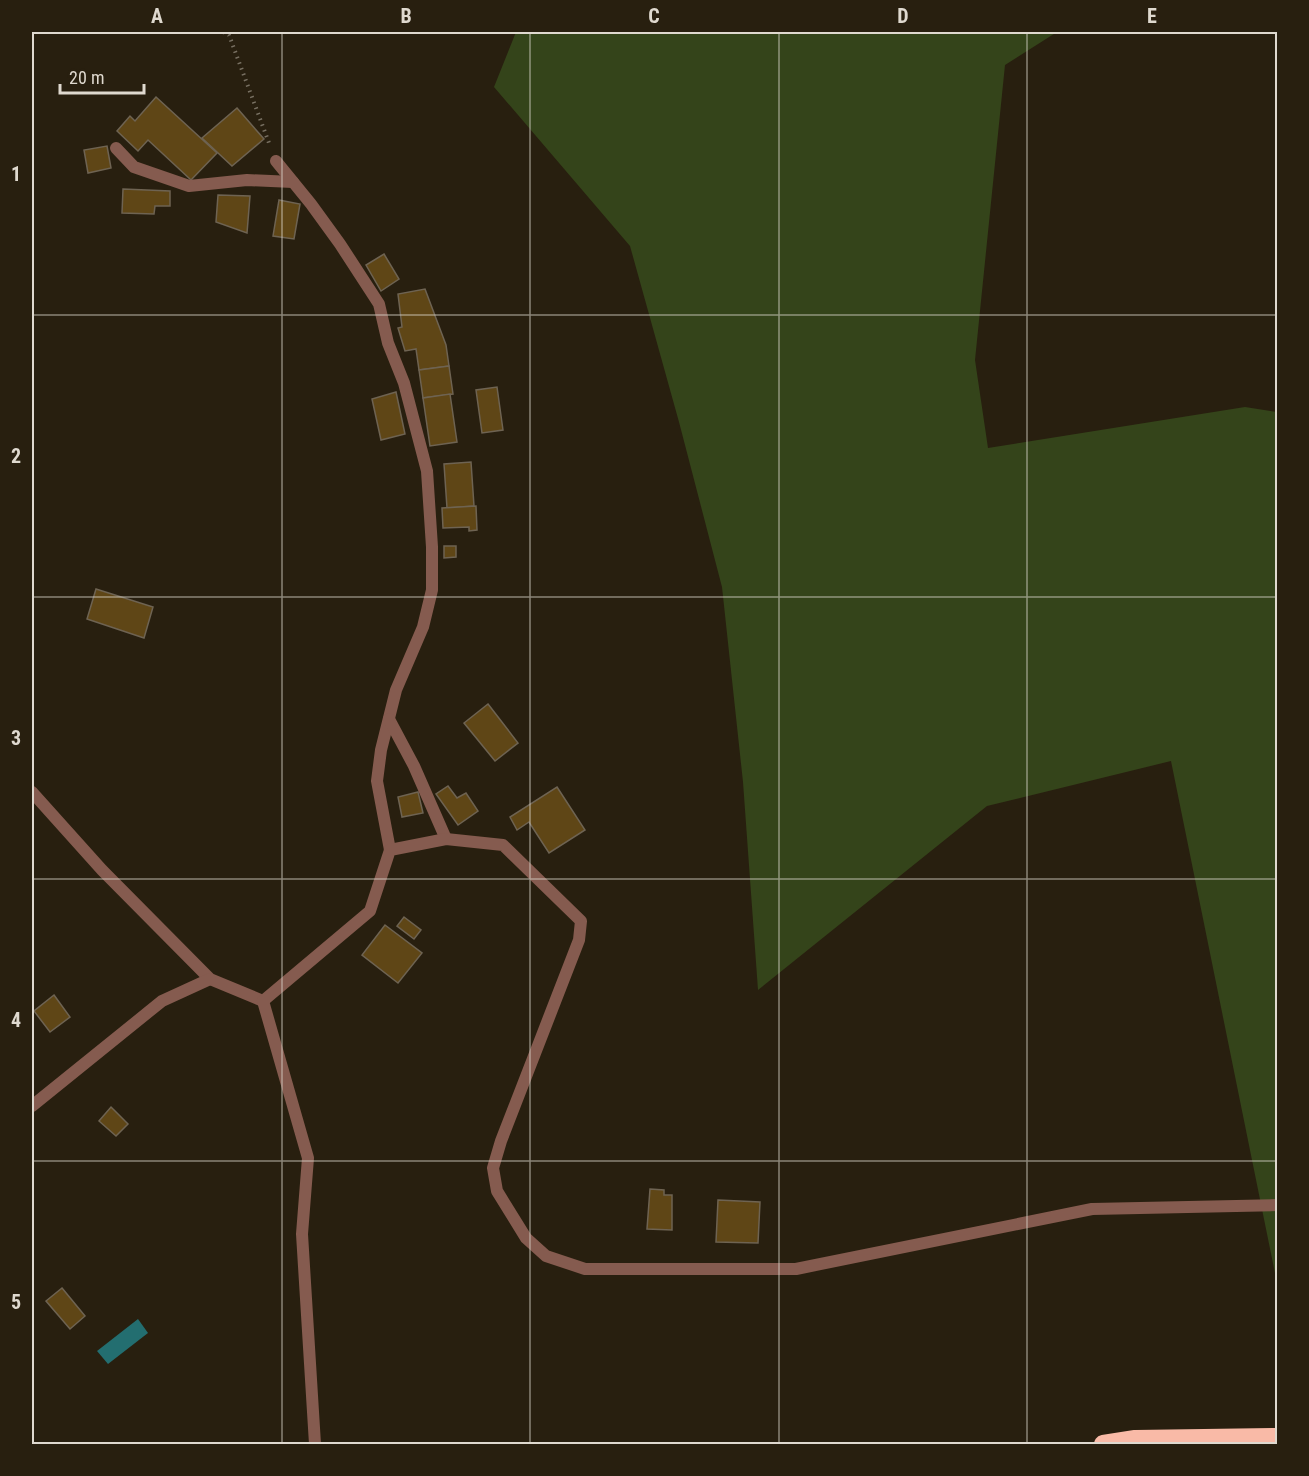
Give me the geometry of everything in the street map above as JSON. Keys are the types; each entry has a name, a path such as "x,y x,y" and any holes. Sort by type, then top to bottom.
{"highway":[{"path":"1103,1444 1136,1439 1278,1437"}],"street":[{"path":"116,148 134,167 189,186 248,180 293,182"},
{"path":"263,1001 370,911 390,850 377,781 381,750 396,690 423,627 432,590 432,547 427,471 404,383 388,343 380,304 340,243 276,161"},
{"path":"389,719 414,766 446,839"},
{"path":"32,792 102,870 210,979 263,1001"},
{"path":"390,850 446,839 503,845 581,921 579,940 501,1141 493,1168 497,1191 526,1239 546,1256 585,1269 796,1269 1092,1209 1278,1205"},
{"path":"32,1106 162,1001 210,979"},
{"path":"263,1001 308,1158 302,1234 315,1444"}],"path":[{"path":"223,32 229,35 276,161"}],"green space":[{"path":"516,32 1057,32 1005,65 975,360 988,448 1245,407 1277,412 1277,1283 1171,761 987,806 758,990 743,782 722,587 630,246 494,87"}],"water":[{"path":"138,1319 148,1333 108,1364 97,1351"}],"building":[{"path":"156,97 217,153 191,180 148,140 138,151 117,131 130,116 135,121"},
{"path":"237,108 264,139 232,166 202,138"},
{"path":"107,146 111,168 88,173 84,150"},
{"path":"123,189 170,191 170,206 155,206 154,214 122,213"},
{"path":"218,195 250,196 247,233 216,222"},
{"path":"279,200 300,204 294,239 273,236"},
{"path":"384,254 399,279 381,291 366,265"},
{"path":"425,289 446,345 449,366 419,370 416,349 405,351 398,328 402,327 398,294"},
{"path":"449,366 453,394 423,398 419,370"},
{"path":"497,387 503,430 482,433 476,390"},
{"path":"396,392 405,434 381,440 372,399"},
{"path":"450,394 457,442 430,446 423,398"},
{"path":"471,462 474,506 447,508 444,464"},
{"path":"476,506 477,530 469,531 469,527 443,528 442,508"},
{"path":"444,546 456,546 456,557 444,558"},
{"path":"96,589 153,607 144,638 87,619"},
{"path":"488,704 518,743 495,761 464,723"},
{"path":"448,786 457,798 466,793 478,811 458,825 436,794"},
{"path":"557,787 585,830 549,853 529,822 517,830 510,817"},
{"path":"418,792 423,813 402,817 398,797"},
{"path":"404,917 421,930 414,939 397,926"},
{"path":"385,925 422,953 398,983 362,955"},
{"path":"54,995 70,1017 50,1032 34,1011"},
{"path":"111,1107 128,1124 116,1136 99,1121"},
{"path":"650,1189 664,1190 664,1195 672,1195 672,1230 647,1229"},
{"path":"718,1200 760,1202 758,1243 716,1242"},
{"path":"62,1288 85,1316 70,1329 46,1301"}]}
